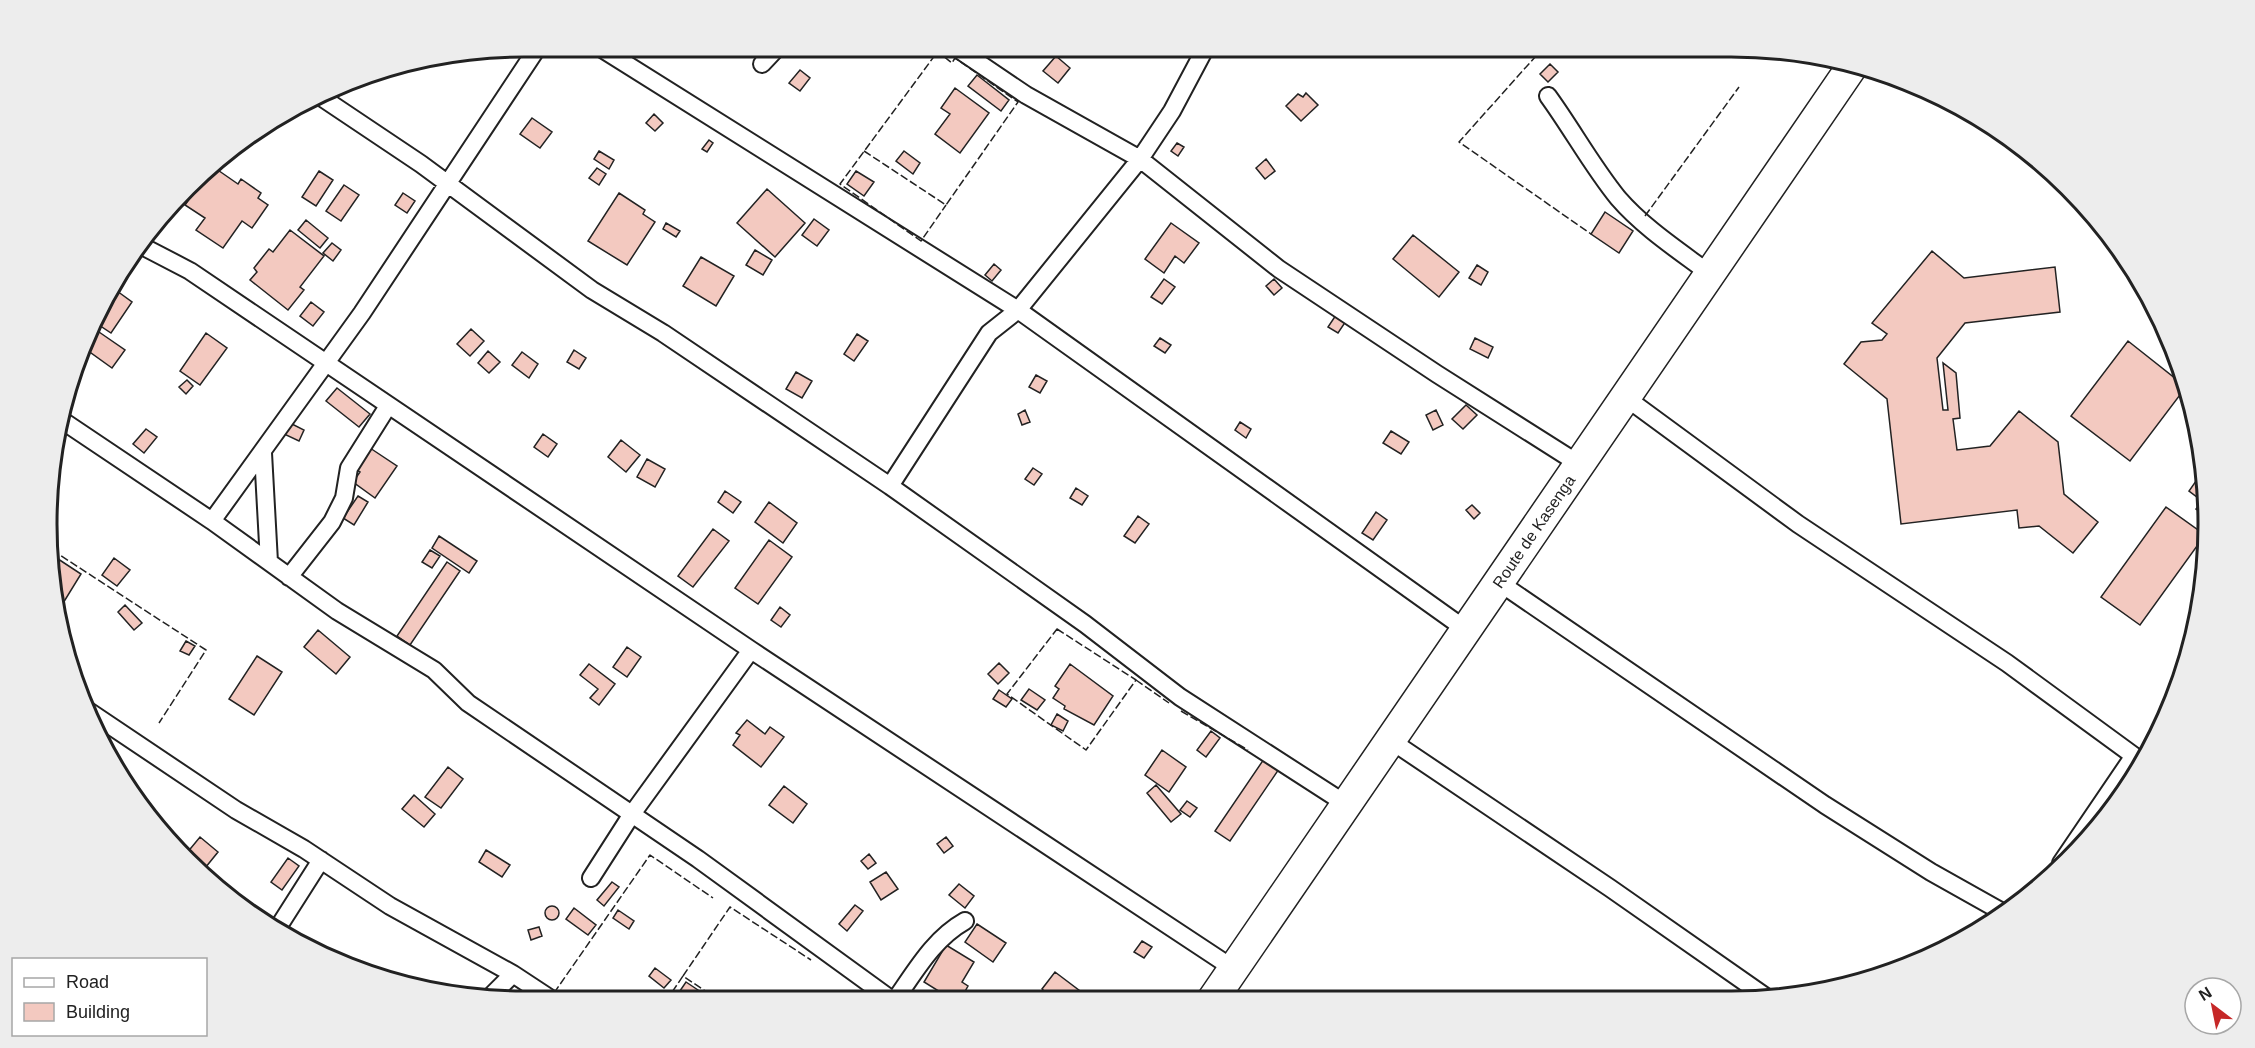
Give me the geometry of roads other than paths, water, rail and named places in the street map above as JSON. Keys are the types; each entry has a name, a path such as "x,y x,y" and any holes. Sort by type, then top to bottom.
{"highway":[{"name":"Route de Kasenga","path":"1219,991 1497,581 1530,537 1848,72"}],"street":[{"path":"213,521 362,313 531,57"},
{"path":"616,57 1018,310 1465,629"},
{"path":"762,64 768,57"},
{"path":"971,57 1026,95 1140,159 1279,269 1437,374 1579,464"},
{"path":"890,486 988,333 1018,310 1140,159 1172,111 1200,57"},
{"path":"1548,96 1593,165 1619,198 1650,230 1710,274"},
{"path":"327,101 447,184 592,290 663,333 890,486 1085,624 1180,697 1346,804"},
{"path":"148,249 190,271 751,650 1234,969"},
{"path":"1625,397 1798,524 2007,663 2135,758"},
{"path":"289,577 332,522 344,498 349,468 388,406"},
{"path":"68,424 213,521 337,611 434,670 468,703 632,814 882,991"},
{"path":"263,453 269,562"},
{"path":"1497,581 1825,805 1931,872 1995,908"},
{"path":"591,878 632,814 751,650"},
{"path":"100,718 236,810 321,860 390,906 513,974 539,991"},
{"path":"1390,740 1610,888 1755,990"},
{"path":"281,922 321,860"},
{"path":"900,991 928,952 955,927 965,921"},
{"path":"497,990 513,974"}]}
